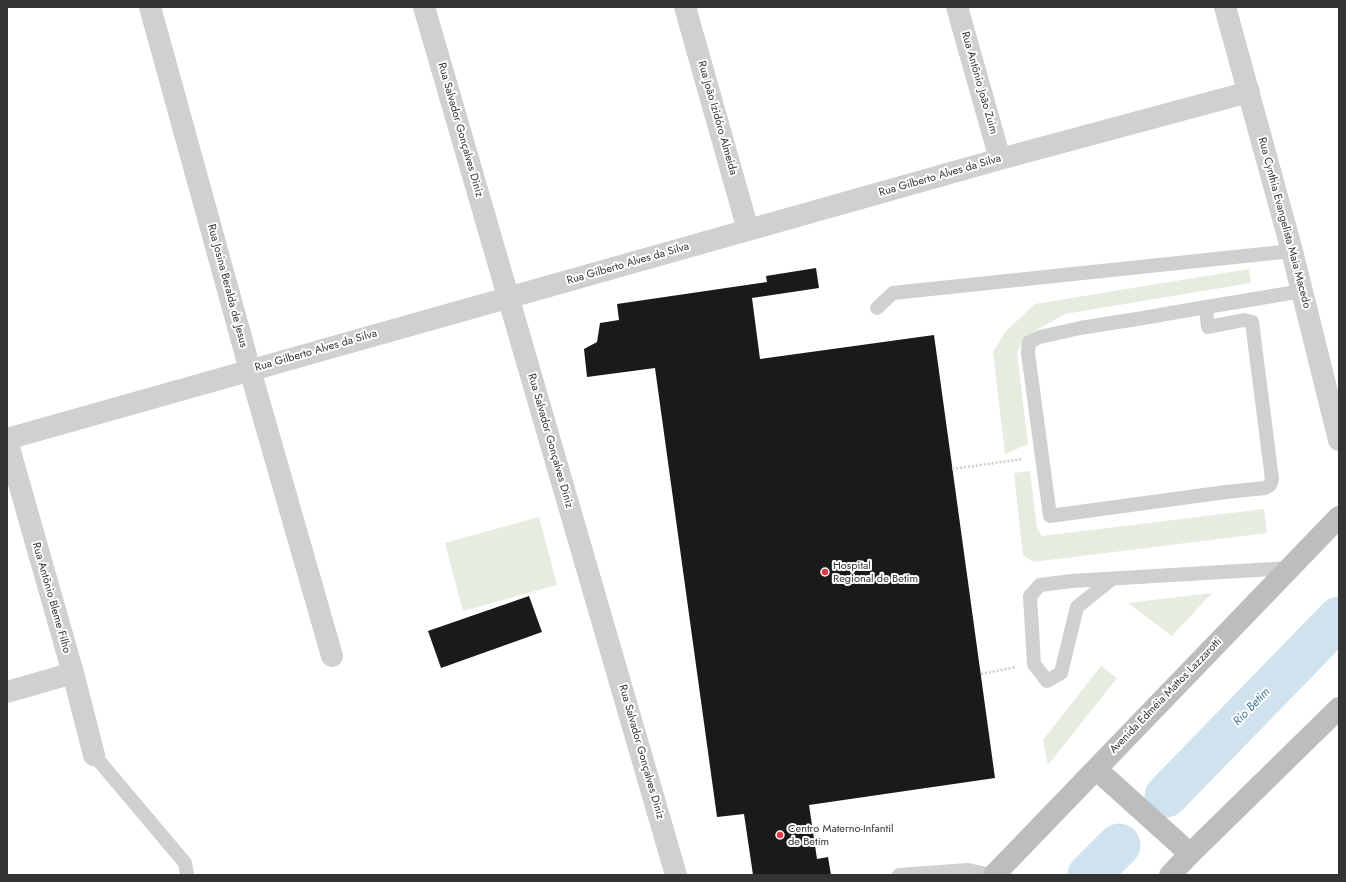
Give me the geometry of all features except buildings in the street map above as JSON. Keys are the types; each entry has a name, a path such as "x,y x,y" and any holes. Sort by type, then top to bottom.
{"main road":[{"name":"Avenida Edméia Mattos Lazzarotti","path":"993,875 1339,517"},
{"path":"1170,875 1184,848 1339,708"},
{"path":"1096,769 1184,848"}],"street":[{"name":"Rua Josina Beralda de Jesus","path":"150,7 250,370 332,656"},
{"name":"Rua Salvador Gonçalves Diniz","path":"424,7 676,875"},
{"name":"Rua João Izidóro Almeida","path":"685,7 748,230"},
{"name":"Rua Antônio João Zuim","path":"957,7 1000,159"},
{"name":"Rua Cynthia Evangelista Maia Macedo","path":"1225,7 1292,251 1339,440"},
{"name":"Rua Gilberto Alves da Silva","path":"7,440 1000,159 1249,92"},
{"name":"Rua Antônio Bleme Filho","path":"7,440 94,755"},
{"path":"7,692 72,673"}],"lane":[{"path":"877,308 893,293 1292,251"},
{"path":"1206,307 1208,327 1244,320 1252,322 1272,479 1270,485 1265,488 1050,516 1028,353 1029,342 1040,337 1080,328 1206,307 1302,291"},
{"path":"1112,579 1077,607 1061,673 1047,680 1034,664 1030,596 1040,585 1112,579 1290,568"},
{"path":"94,755 185,863 187,875"},
{"path":"899,875 968,870 993,875"}],"path":[{"path":"952,469 1042,456"},
{"path":"981,674 1034,664"}],"shaded area":[{"path":"1249,269 1251,283 1065,314 1026,336 1017,352 1028,444 1005,454 993,352 1006,331 1035,304"},
{"path":"1030,471 1037,528 1042,536 1264,509 1267,533 1033,562 1023,555 1014,473"},
{"path":"539,517 557,585 463,611 445,543"},
{"path":"1212,593 1172,636 1128,603"},
{"path":"1101,666 1117,678 1048,765 1043,740"}],"waterway":[{"name":"Rio Betim","path":"1166,796 1339,618"},
{"name":"Rio Betim","path":"1089,875 1119,845"}],"place":[{"name":"Hospital Regional de Betim","path":"825,572"},
{"name":"Centro Materno-Infantil de Betim","path":"780,835"}]}
